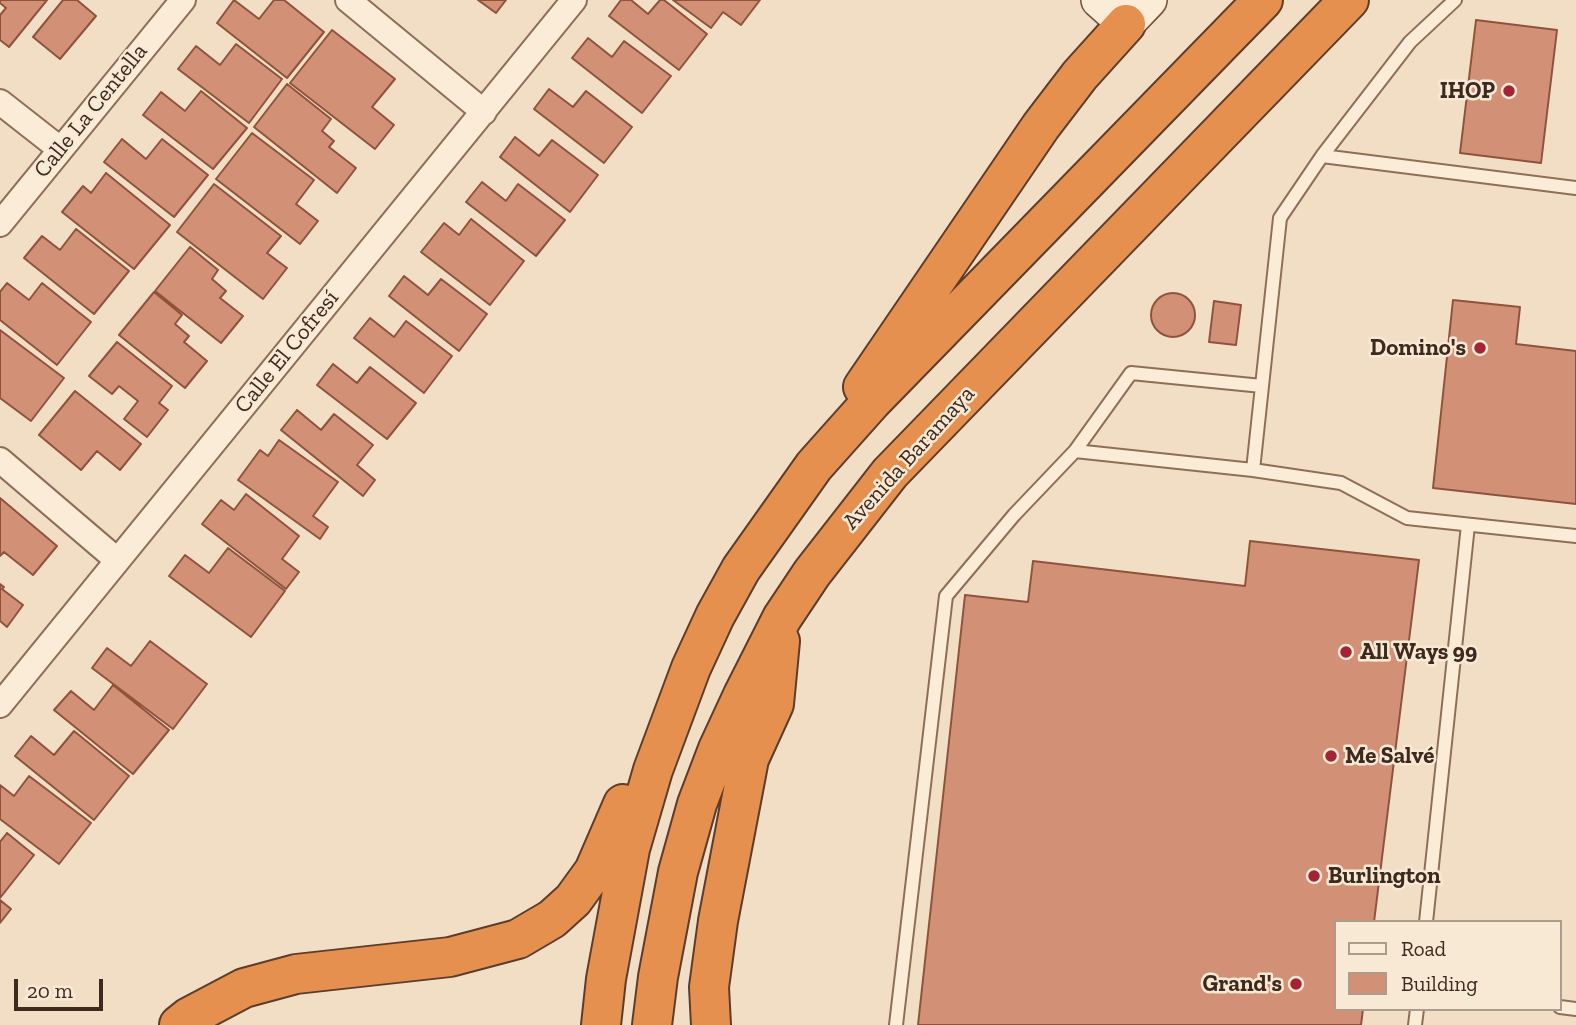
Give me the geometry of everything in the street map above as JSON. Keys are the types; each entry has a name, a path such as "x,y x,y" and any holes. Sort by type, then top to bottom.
{"highway":[{"path":"814,466 872,401 1263,0"},
{"name":"Avenida Baramaya","path":"652,1025 658,977 678,872 697,804 718,749 782,618 841,533 890,473 1349,0"},
{"path":"601,1025 606,979 630,849 653,770 691,668 715,616 741,569 814,466 883,355 1125,8"},
{"path":"711,1025 709,987 720,908 749,759 774,704 782,618"},
{"path":"179,1025 244,988 296,974 450,957 518,939 552,919 573,900 594,871 660,717 691,668"}],"street":[{"name":"Calle La Centella","path":"0,223 183,0"},
{"path":"348,0 484,112"},
{"name":"Calle El Cofresí","path":"0,705 574,0"},
{"path":"0,102 60,149"},
{"path":"0,460 117,560"}],"lane":[{"path":"1253,470 1280,218 1322,156 1410,42 1455,0"},
{"path":"1322,156 1576,188"},
{"path":"896,1025 946,596 1014,515 1075,451 1131,373 1262,386"},
{"path":"1075,451 1253,470 1341,483 1407,518 1576,536"},
{"path":"1426,920 1468,524"}],"building":[{"path":"0,0 47,0 9,47 0,40 0,15 6,8"},
{"path":"63,0 77,0 96,16 60,59 33,37"},
{"path":"234,0 259,19 274,0 284,0 324,32 287,78 217,23"},
{"path":"478,0 506,0 496,13"},
{"path":"621,0 631,0 648,14 660,0 664,0 707,34 679,70 609,16"},
{"path":"673,0 760,0 741,25 723,12 711,28"},
{"name":"IHOP","path":"1476,20 1557,30 1541,163 1460,153"},
{"path":"332,30 395,79 372,107 394,125 375,149 290,83"},
{"path":"588,38 612,57 624,41 671,76 642,113 572,58"},
{"path":"236,44 282,79 249,123 178,69 196,46 220,65"},
{"path":"287,84 331,119 322,131 334,141 329,147 356,168 337,193 254,127"},
{"path":"549,89 573,107 586,91 632,127 604,163 534,109"},
{"path":"201,91 247,128 213,169 143,115 161,92 185,111"},
{"path":"252,133 314,180 296,204 318,221 300,244 216,179"},
{"path":"515,137 539,156 552,140 598,175 570,212 500,157"},
{"path":"122,139 146,159 162,139 208,175 174,217 104,162"},
{"path":"106,173 170,225 134,269 62,212 83,186 91,193"},
{"path":"482,182 506,201 518,184 565,220 536,256 466,202"},
{"path":"214,184 281,236 267,253 287,268 263,299 177,232"},
{"path":"471,219 524,261 490,305 421,252 444,223 459,235"},
{"path":"76,229 129,271 94,314 24,258 42,236 60,250"},
{"path":"190,247 218,270 212,279 226,291 220,298 243,316 221,343 155,291"},
{"path":"404,276 428,295 441,279 487,314 459,351 389,296"},
{"path":"7,283 29,300 42,283 91,322 57,365 0,320 0,292"},
{"path":"154,292 182,315 175,324 189,336 184,342 207,361 185,388 119,335"},
{"path":"1173,293 1188,300 1195,315 1188,330 1173,337 1158,330 1151,315 1158,300"},
{"path":"1453,300 1520,307 1516,344 1576,351 1576,504 1433,488"},
{"path":"1214,301 1241,305 1236,345 1209,342"},
{"path":"370,318 394,337 406,321 452,356 424,393 354,338"},
{"path":"0,330 64,378 31,421 0,398"},
{"path":"117,342 172,386 159,403 168,410 147,437 124,419 138,401 119,386 112,394 89,376"},
{"path":"333,364 357,383 370,367 416,403 387,439 317,385"},
{"path":"75,391 141,444 120,470 97,451 81,470 39,435"},
{"path":"297,410 321,430 334,414 373,445 357,465 375,480 363,496 281,430"},
{"path":"279,440 338,482 313,516 328,527 320,539 238,480 260,450 268,456"},
{"path":"246,494 299,536 282,559 299,572 286,589 202,524 221,500 234,510"},
{"path":"0,498 57,546 33,575 4,552 0,556"},
{"path":"1250,541 1419,560 1374,920 1334,920 1334,1011 1363,1011 1361,1025 918,1025 965,595 1028,602 1033,561 1245,586"},
{"path":"228,548 285,591 251,637 169,576 185,555 209,573"},
{"path":"0,584 4,587 2,589 23,605 7,627 0,621"},
{"path":"150,641 207,684 173,729 92,668 107,648 131,666"},
{"path":"113,685 169,730 133,774 54,710 71,691 94,710"},
{"path":"74,731 129,776 94,820 15,756 31,736 54,755"},
{"path":"29,776 91,823 59,864 0,819 0,785 14,796"},
{"path":"7,833 34,855 0,898 0,842"},
{"path":"0,900 11,909 0,923"}],"place":[{"name":"IHOP","path":"1509,91"},
{"name":"Domino's","path":"1480,348"},
{"name":"All Ways 99","path":"1346,652"},
{"name":"Me Salvé","path":"1331,756"},
{"name":"Burlington","path":"1314,876"},
{"name":"Grand's","path":"1296,984"}]}
